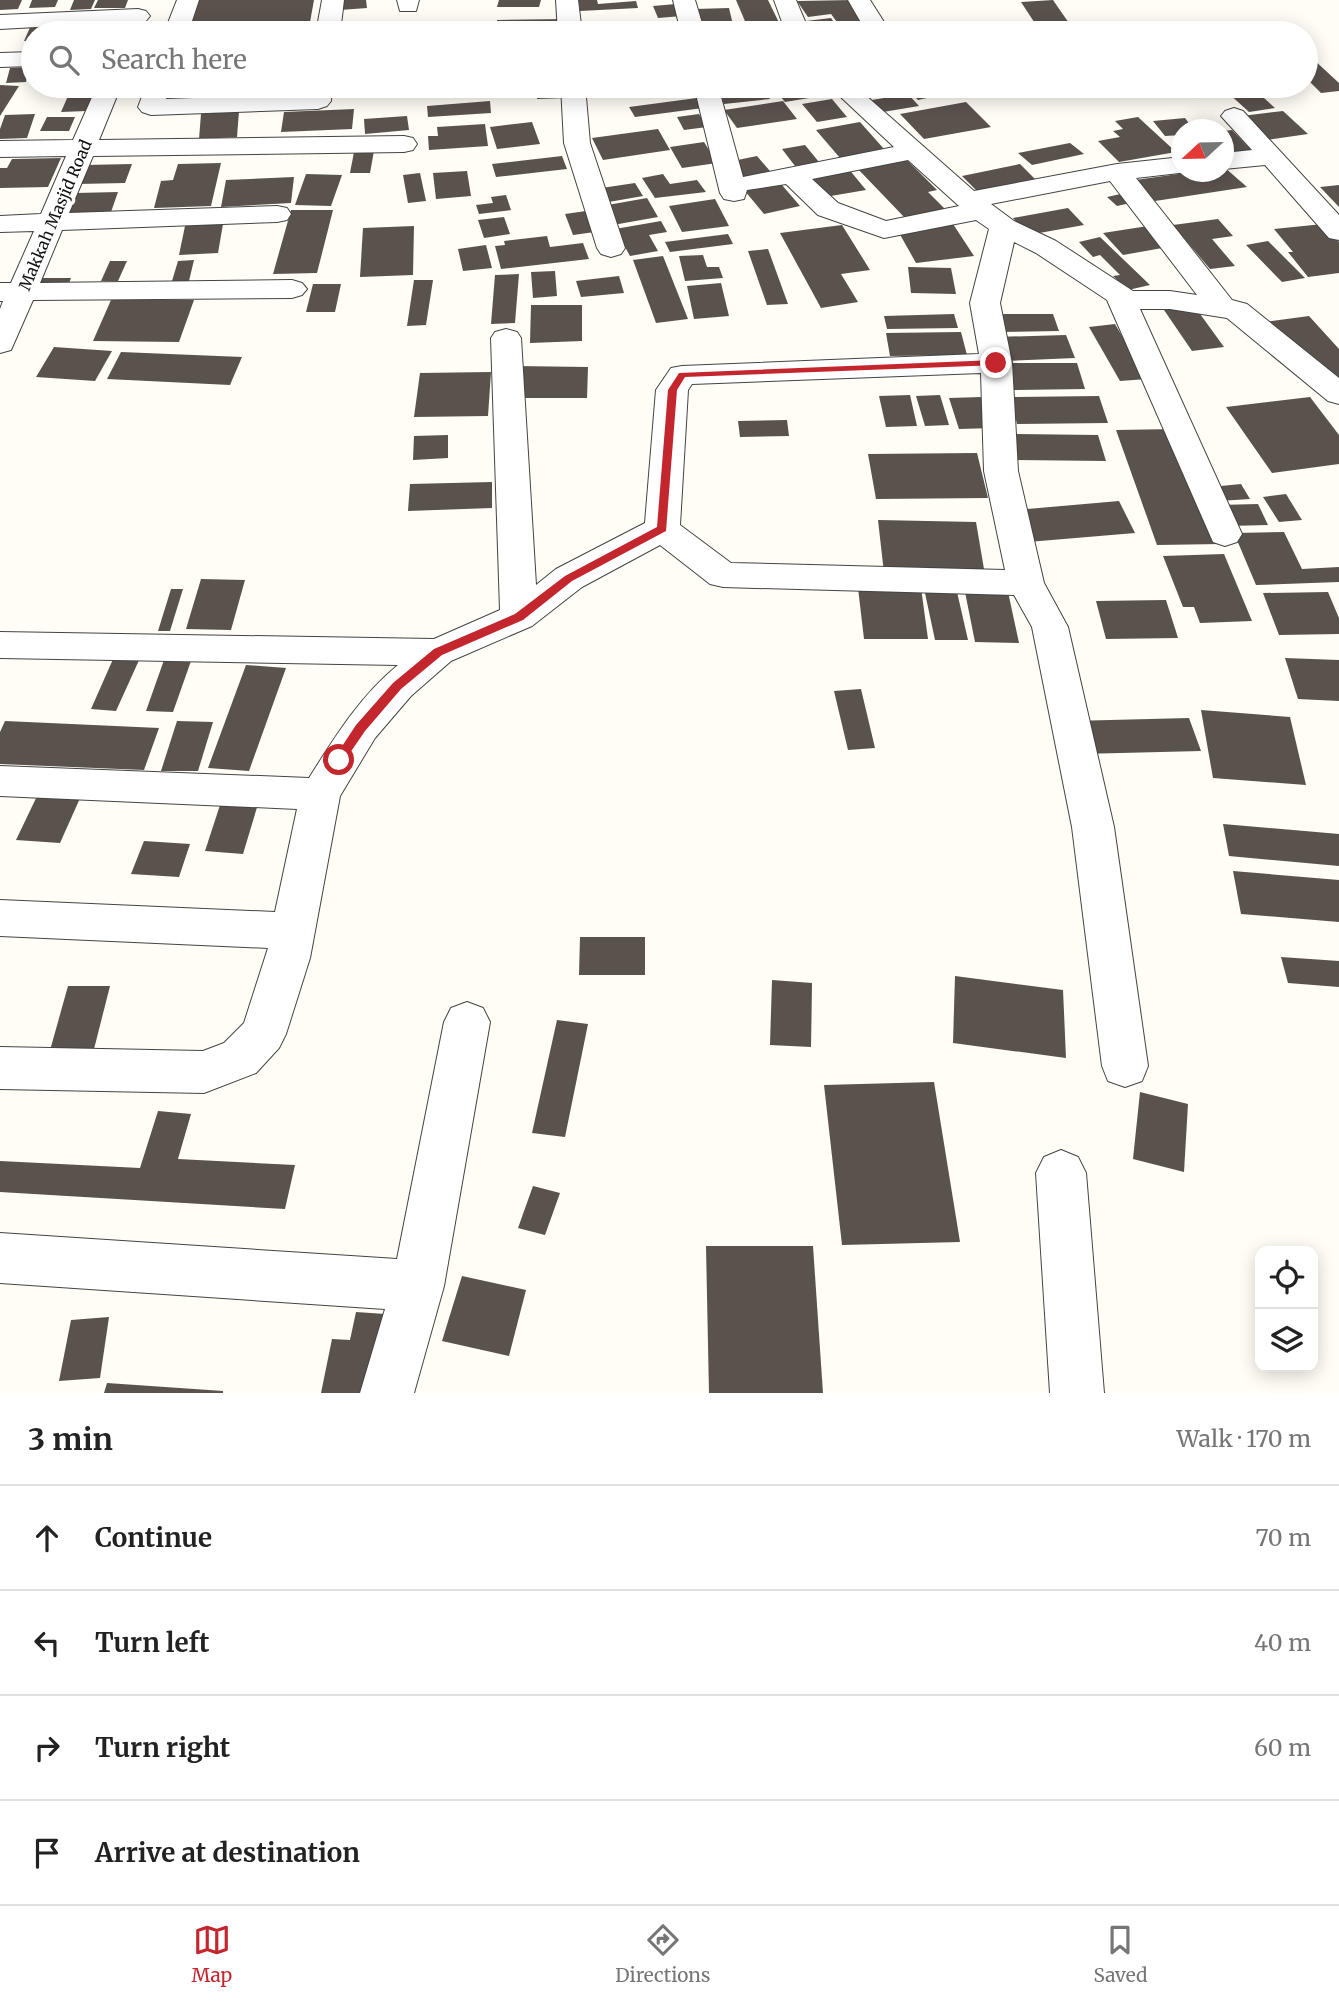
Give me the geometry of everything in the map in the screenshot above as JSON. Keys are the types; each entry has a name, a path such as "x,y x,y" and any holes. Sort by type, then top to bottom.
{"street":[{"path":"180,21 188,0"},
{"path":"330,21 333,0"},
{"path":"567,0 569,21"},
{"path":"684,0 690,21"},
{"path":"785,0 794,21"},
{"path":"859,0 872,21"},
{"path":"28,21 138,17"},
{"path":"0,22 21,21"},
{"path":"0,60 21,59"},
{"name":"Makkah Masjid Road","path":"0,344 11,292 51,223 104,98"},
{"path":"154,98 151,107 318,98"},
{"path":"574,98 577,143 611,247"},
{"path":"710,98 743,188 792,175 913,151"},
{"path":"854,98 985,212 1127,299 1170,300 1236,310 1339,394"},
{"path":"1234,116 1339,232"},
{"path":"0,149 404,144"},
{"path":"1234,160 1272,156"},
{"path":"792,175 828,209 884,230 985,212 1117,172 1171,166"},
{"path":"1117,172 1221,306"},
{"path":"985,212 990,272 985,303 996,363 1001,471 1026,583 1050,627 1093,827 1125,1066"},
{"path":"0,224 276,214"},
{"path":"11,292 292,289"},
{"path":"1119,294 1225,534"},
{"path":"506,338 519,617"},
{"path":"662,528 673,390 682,374 996,363"},
{"path":"0,1068 204,1072 240,1058 263,1034 288,958 320,794 360,728 397,686 438,652 519,617 569,578 662,528"},
{"path":"662,528 723,575 1026,583"},
{"path":"0,645 438,652"},
{"path":"0,781 320,794"},
{"path":"0,918 293,931"},
{"path":"387,1393 418,1286 467,1022"},
{"path":"1061,1173 1077,1393"},
{"path":"0,1258 418,1286"}],"building":[{"path":"0,0 22,0 18,9 0,10"},
{"path":"32,0 58,0 55,7 29,8"},
{"path":"74,0 95,0 91,9 70,10"},
{"path":"98,0 128,0 125,8 94,8"},
{"path":"195,0 314,0 310,21 188,21"},
{"path":"339,0 366,0 367,8 340,10"},
{"path":"499,0 541,0 539,7 497,7"},
{"path":"578,0 597,0 598,4 636,1 638,8 580,11"},
{"path":"736,0 768,0 778,21 745,21"},
{"path":"853,0 869,21 836,21 831,14 808,17 797,1"},
{"path":"1053,0 1067,21 1033,21 1021,2"},
{"path":"676,4 682,16 658,18 653,6"},
{"path":"729,8 732,21 698,21 695,9"},
{"path":"831,18 833,21 806,21"},
{"path":"565,19 565,21 497,21"},
{"path":"1318,64 1339,83 1339,91 1321,93 1318,90"},
{"path":"21,67 21,82 6,83 10,68"},
{"path":"0,85 19,86 0,116"},
{"path":"67,98 91,98 86,111 61,112"},
{"path":"697,98 703,108 635,117 629,107"},
{"path":"721,98 770,99 724,104"},
{"path":"782,98 809,98 785,102"},
{"path":"912,98 919,106 877,113 866,101"},
{"path":"1234,98 1264,98 1275,108 1249,112"},
{"path":"832,99 847,117 817,122 802,104"},
{"path":"490,101 491,113 428,117 427,106"},
{"path":"783,101 797,119 737,128 724,110"},
{"path":"966,102 991,127 924,139 900,114"},
{"path":"354,109 352,129 281,132 284,112"},
{"path":"239,111 237,137 199,139 201,114"},
{"path":"1283,111 1308,134 1266,140 1242,116"},
{"path":"35,114 27,138 0,139 5,115"},
{"path":"699,114 707,127 684,130 677,117"},
{"path":"407,116 409,130 365,134 364,119"},
{"path":"47,117 75,117 69,131 40,131"},
{"path":"1138,117 1171,147 1171,153 1119,162 1098,141 1120,137 1113,131 1123,129 1115,121"},
{"path":"1171,119 1171,136 1165,136 1153,121"},
{"path":"532,122 540,144 497,149 490,127"},
{"path":"860,122 884,149 840,158 816,130"},
{"path":"485,124 488,146 429,150 428,136 438,136 437,127"},
{"path":"658,129 670,150 603,160 592,138"},
{"path":"1234,132 1252,151 1234,153"},
{"path":"704,142 717,163 682,168 670,147"},
{"path":"1070,143 1084,154 1032,165 1018,153"},
{"path":"805,145 819,162 795,166 782,149"},
{"path":"374,151 370,173 350,173 354,152"},
{"path":"562,156 567,169 496,177 492,164"},
{"path":"757,156 800,206 764,214 730,173 728,162"},
{"path":"61,158 48,187 0,188 0,168 7,168 12,159"},
{"path":"905,158 937,190 928,192 945,209 905,218 857,168"},
{"path":"843,162 866,190 819,198 798,171"},
{"path":"221,163 211,206 154,208 161,181 173,180 178,164"},
{"path":"132,164 125,183 78,184 85,165"},
{"path":"1020,164 1037,181 979,193 962,176"},
{"path":"467,171 471,196 436,199 433,173"},
{"path":"420,173 426,201 408,203 403,175"},
{"path":"306,174 342,175 331,206 295,205"},
{"path":"663,174 670,184 697,180 706,192 655,198 642,178"},
{"path":"1171,175 1171,182 1234,182 1234,176 1247,187 1155,201 1135,180"},
{"path":"294,177 291,203 221,207 226,180"},
{"path":"635,183 643,196 603,203 595,189"},
{"path":"1339,185 1339,207 1320,187"},
{"path":"118,192 111,212 68,213 76,193"},
{"path":"1125,193 1135,202 1117,206 1107,197"},
{"path":"506,195 511,210 479,214 476,205 493,203 491,197"},
{"path":"647,198 658,217 613,225 602,206"},
{"path":"715,199 729,226 682,232 669,206"},
{"path":"1068,208 1084,225 1028,235 1013,218"},
{"path":"291,210 333,210 317,273 273,274"},
{"path":"593,210 602,231 573,235 565,214"},
{"path":"504,217 510,234 484,238 478,220"},
{"path":"1218,219 1233,236 1212,239 1235,266 1210,269 1173,225"},
{"path":"661,221 667,232 649,235 658,251 630,256 615,229"},
{"path":"223,224 218,253 179,255 185,226"},
{"path":"953,224 974,256 916,263 898,231"},
{"path":"1323,224 1339,242 1339,273 1308,277 1288,252 1293,252 1274,229"},
{"path":"842,225 870,270 841,274 858,302 821,308 780,233"},
{"path":"414,226 413,275 360,277 363,228"},
{"path":"1148,226 1168,247 1123,255 1103,233"},
{"path":"728,234 733,244 670,252 665,242"},
{"path":"547,236 550,247 583,243 589,259 501,269 495,246 505,245 504,241"},
{"path":"1100,237 1150,285 1128,290 1113,276 1120,275 1100,255 1093,257 1079,242"},
{"path":"1268,241 1305,278 1282,282 1246,245"},
{"path":"486,245 492,268 463,271 458,249"},
{"path":"768,249 788,304 767,305 748,251"},
{"path":"703,255 707,267 719,267 723,278 685,281 679,256"},
{"path":"663,256 688,319 656,323 633,260"},
{"path":"194,260 189,281 172,281 178,261"},
{"path":"110,261 127,261 118,281 101,281"},
{"path":"908,267 951,268 956,294 911,293"},
{"path":"555,271 557,296 533,298 531,272"},
{"path":"519,274 515,323 491,324 495,275"},
{"path":"619,276 624,293 581,297 576,281"},
{"path":"38,278 71,278 68,286 34,286"},
{"path":"414,280 433,280 426,325 407,326"},
{"path":"721,283 729,316 694,319 687,286"},
{"path":"313,284 341,284 335,312 306,312"},
{"path":"111,300 194,300 179,342 93,341"},
{"path":"531,305 582,305 582,341 530,343"},
{"path":"1195,307 1224,347 1192,351 1164,310"},
{"path":"954,314 958,328 887,329 884,316"},
{"path":"992,314 1053,314 1059,331 997,332"},
{"path":"1309,316 1339,349 1339,391 1265,322"},
{"path":"1115,324 1147,379 1120,381 1089,327"},
{"path":"961,332 967,355 890,356 886,333"},
{"path":"1066,335 1075,358 1003,361 996,337"},
{"path":"54,347 112,351 95,381 36,377"},
{"path":"121,352 242,357 230,385 107,379"},
{"path":"1004,363 1077,363 1085,389 1011,390"},
{"path":"515,366 588,367 587,398 512,398"},
{"path":"491,372 488,416 414,417 420,373"},
{"path":"910,395 917,426 886,427 879,396"},
{"path":"940,395 949,425 925,426 916,396"},
{"path":"1099,396 1108,423 1017,424 1010,397"},
{"path":"982,397 993,428 959,429 949,398"},
{"path":"1310,397 1339,435 1339,464 1272,473 1226,407"},
{"path":"787,420 789,436 740,437 738,421"},
{"path":"1176,429 1221,544 1157,545 1116,430"},
{"path":"1010,434 1098,435 1106,461 1016,460"},
{"path":"448,435 448,458 413,460 414,436"},
{"path":"977,453 988,498 876,499 868,454"},
{"path":"492,482 492,508 408,511 410,484"},
{"path":"1241,484 1250,499 1219,501 1211,487"},
{"path":"1286,494 1302,520 1279,522 1263,497"},
{"path":"1119,501 1135,533 1028,542 1015,510"},
{"path":"1258,504 1268,525 1228,526 1219,505"},
{"path":"878,520 976,522 985,575 884,573"},
{"path":"1284,532 1302,569 1339,567 1339,582 1256,585 1234,533"},
{"path":"1224,554 1252,621 1200,623 1194,607 1183,607 1163,556"},
{"path":"201,579 245,580 231,630 186,629"},
{"path":"858,588 921,588 928,639 864,639"},
{"path":"171,589 183,589 170,631 158,631"},
{"path":"957,592 968,640 935,640 925,593"},
{"path":"965,592 1008,592 1019,643 975,642"},
{"path":"1328,592 1339,618 1339,634 1279,635 1263,593"},
{"path":"1166,600 1178,638 1106,639 1096,601"},
{"path":"114,657 140,658 116,711 91,709"},
{"path":"1285,658 1339,660 1339,701 1298,699"},
{"path":"164,660 191,661 173,712 146,711"},
{"path":"246,665 286,668 249,771 208,768"},
{"path":"861,689 875,748 848,750 834,691"},
{"path":"1201,710 1290,717 1306,785 1213,778"},
{"path":"1189,718 1201,751 1080,754 1071,721"},
{"path":"5,721 159,728 144,770 0,764 0,732"},
{"path":"177,721 213,722 198,771 161,771"},
{"path":"39,792 81,796 60,843 16,840"},
{"path":"221,802 258,804 243,854 205,851"},
{"path":"1223,824 1339,834 1339,866 1229,856"},
{"path":"144,841 190,844 179,877 131,874"},
{"path":"1233,871 1339,880 1339,922 1241,914"},
{"path":"580,937 645,937 645,975 579,975"},
{"path":"1281,957 1339,961 1339,987 1288,983"},
{"path":"955,976 1063,990 1066,1058 953,1043"},
{"path":"772,980 812,983 811,1047 770,1045"},
{"path":"68,986 110,986 93,1053 49,1054"},
{"path":"557,1020 588,1024 565,1137 532,1133"},
{"path":"934,1082 960,1242 842,1245 824,1085"},
{"path":"1140,1092 1188,1104 1184,1172 1133,1159"},
{"path":"158,1111 191,1114 178,1159 295,1165 285,1209 0,1192 0,1161 140,1168"},
{"path":"533,1186 560,1193 545,1235 518,1228"},
{"path":"706,1246 813,1246 823,1393 709,1393"},
{"path":"462,1276 526,1290 509,1356 442,1341"},
{"path":"356,1312 385,1314 370,1393 321,1393 332,1339 350,1340"},
{"path":"109,1317 100,1378 59,1381 71,1320"},
{"path":"107,1383 223,1391 223,1393 104,1393"}],"route":[{"path":"339,760 360,728 397,686 438,652 519,617 569,578 662,528 673,390 682,374 996,363"}]}
